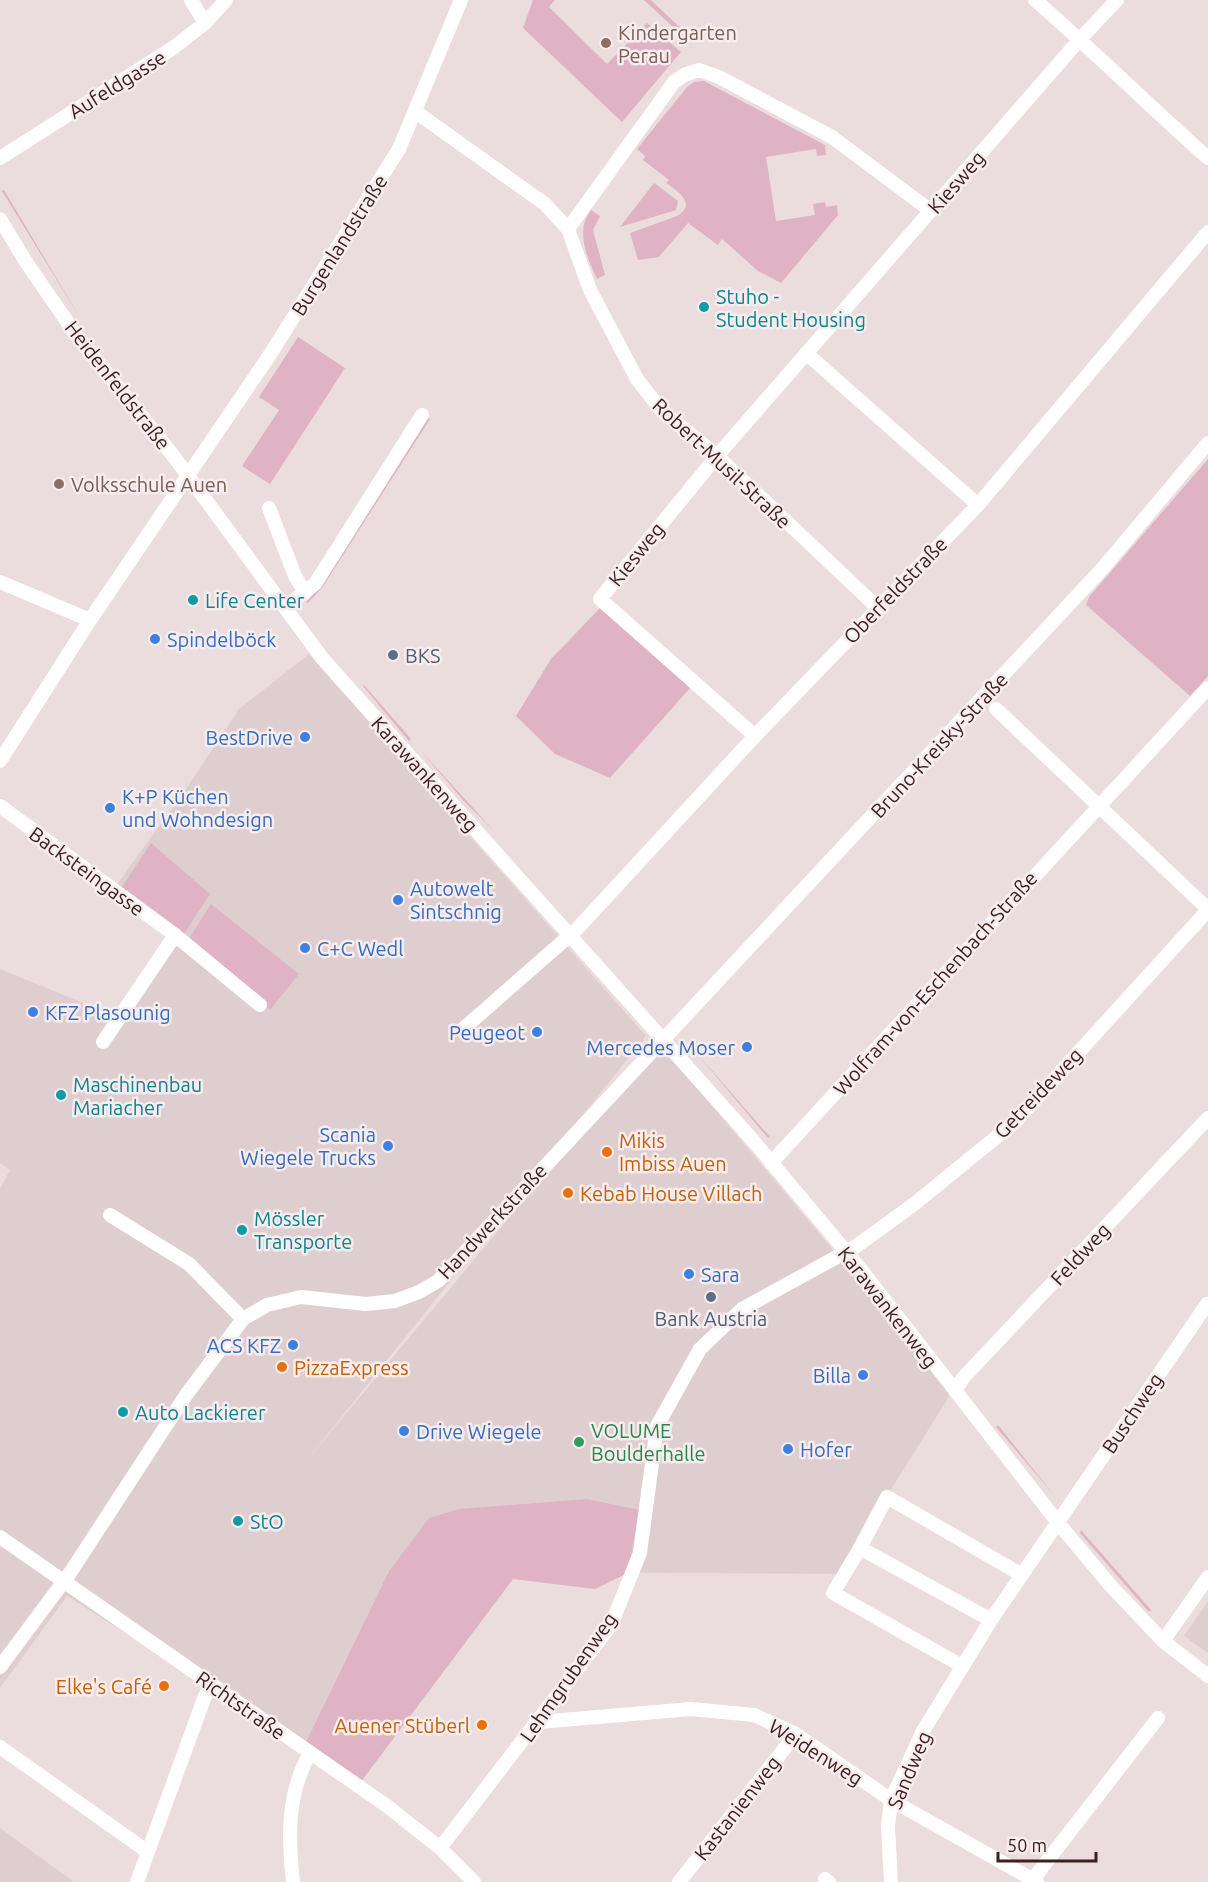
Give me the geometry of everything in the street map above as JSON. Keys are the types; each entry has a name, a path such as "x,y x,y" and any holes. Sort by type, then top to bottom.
{"street":[{"path":"191,0 205,23"},
{"name":"Aufeldgasse","path":"0,158 173,48 205,23 226,0"},
{"name":"Burgenlandstraße","path":"188,475 399,149 461,0"},
{"path":"1035,0 1080,38 1141,99 1208,158"},
{"name":"Kiesweg","path":"755,736 600,599 717,456 1080,38 1117,0"},
{"path":"568,229 674,82 684,75 699,70 719,77 832,137 931,211"},
{"name":"Robert-Musil-Straße","path":"416,112 545,204 568,229 590,290 637,379 661,410 717,456 878,608"},
{"name":"Heidenfeldstraße","path":"0,219 26,262 77,336 188,475"},
{"name":"Oberfeldstraße","path":"569,936 755,736 978,505 1208,231"},
{"path":"806,353 978,505"},
{"path":"285,607 315,584 422,415"},
{"name":"Bruno-Kreisky-Straße","path":"662,1039 874,816 1094,577 1208,443"},
{"path":"0,761 90,620 188,475"},
{"name":"Karawankenweg","path":"188,475 322,658 771,1163 846,1252 1059,1524 1110,1585 1163,1641 1208,1676"},
{"path":"269,508 294,576 305,593"},
{"path":"0,582 90,620"},
{"name":"Wolfram-von-Eschenbach-Straße","path":"771,1163 1098,804 1208,688"},
{"path":"996,709 1208,909"},
{"name":"Backsteingasse","path":"0,806 175,935 260,1005"},
{"name":"Getreideweg","path":"846,1252 913,1205 1015,1122 1208,909"},
{"path":"103,1042 175,935"},
{"path":"463,1029 569,936"},
{"name":"Handwerkstraße","path":"0,1667 63,1582 186,1395 243,1319 267,1305 301,1297 366,1304 395,1301 419,1292 438,1281 662,1039"},
{"name":"Feldweg","path":"955,1391 963,1378 1208,1118"},
{"path":"110,1215 189,1264 243,1319"},
{"name":"Lehmgrubenweg","path":"440,1848 539,1722 610,1625 640,1552 657,1426 700,1350 741,1309 846,1252"},
{"name":"Buschweg","path":"1059,1524 1207,1304"},
{"path":"962,1666 833,1593 887,1497 1022,1575"},
{"name":"Sandweg","path":"891,1882 888,1826 891,1800 923,1731 992,1620 1059,1524"},
{"name":"Richtstraße","path":"0,1537 387,1806 440,1848 474,1882"},
{"path":"860,1548 992,1620"},
{"path":"1163,1641 1208,1577"},
{"path":"137,1882 205,1696 212,1686"},
{"name":"Weidenweg","path":"539,1722 691,1709 754,1715 796,1734 891,1800 1036,1880 1158,1718"},
{"name":"Kastanienweg","path":"679,1882 796,1734"},
{"path":"0,1748 148,1852"},
{"path":"293,1882 288,1829 303,1765 310,1753"}],"shaded area":[{"path":"533,0 555,0 549,7 607,64 647,23 681,52 622,122 523,28"},
{"path":"644,0 651,0 691,38 688,41"},
{"path":"704,81 825,145 826,155 817,156 816,149 766,157 776,221 815,215 813,204 825,202 826,207 837,205 838,215 781,283 758,271 722,239 718,245 688,223 659,257 638,260 630,233 677,216 683,212 686,203 680,194 666,183 669,180 643,160 645,156 637,149 687,87 694,82"},
{"path":"654,183 678,201 676,210 620,227"},
{"path":"4,190 82,321 2,191"},
{"path":"591,210 600,216 593,230 605,275 597,279 586,253 583,236 586,218"},
{"path":"298,337 345,368 270,484 242,466 279,410 259,397"},
{"path":"427,417 430,419 322,588 308,603 306,602 319,587"},
{"path":"1208,459 1208,676 1190,696 1086,605 1089,597"},
{"path":"600,608 691,687 610,778 555,754 516,716 551,659"},
{"path":"309,654 646,1036 304,1464 657,1040 952,1392 838,1574 389,1571 304,1746 67,1596 0,1688 0,1189 10,1170 0,1163 0,969 81,1002 120,1024 178,936 115,887 186,789 239,709"},
{"path":"363,686 411,739 409,741"},
{"path":"421,751 495,832 463,800"},
{"path":"151,843 210,894 182,937 120,890"},
{"path":"211,904 299,974 270,1010 188,940"},
{"path":"693,1049 770,1137 768,1138"},
{"path":"998,1425 1053,1494 996,1427"},
{"path":"587,1499 639,1510 628,1573 595,1589 513,1579 360,1783 304,1746 389,1571 429,1518 459,1509"},
{"path":"1081,1530 1152,1611 1148,1611 1080,1533"},
{"path":"1208,1601 1208,1653 1184,1636"},
{"path":"0,1828 74,1882 0,1882"}],"place":[{"name":"Kindergarten Perau","path":"606,43"},
{"name":"Stuho - Student Housing","path":"704,307"},
{"name":"Volksschule Auen","path":"59,484"},
{"name":"Life Center","path":"193,600"},
{"name":"Spindelböck","path":"155,639"},
{"name":"BKS","path":"393,655"},
{"name":"BestDrive","path":"305,737"},
{"name":"K+P Küchen und Wohndesign","path":"110,808"},
{"name":"Autowelt Sintschnig","path":"398,900"},
{"name":"C+C Wedl","path":"305,948"},
{"name":"KFZ Plasounig","path":"33,1012"},
{"name":"Peugeot","path":"537,1032"},
{"name":"Mercedes Moser","path":"747,1047"},
{"name":"Maschinenbau Mariacher","path":"61,1095"},
{"name":"Scania Wiegele Trucks","path":"388,1146"},
{"name":"Mikis Imbiss Auen","path":"607,1152"},
{"name":"Kebab House Villach","path":"568,1193"},
{"name":"Mössler Transporte","path":"242,1230"},
{"name":"Sara","path":"689,1274"},
{"name":"Bank Austria","path":"711,1297"},
{"name":"ACS KFZ","path":"293,1345"},
{"name":"PizzaExpress","path":"282,1367"},
{"name":"Billa","path":"863,1375"},
{"name":"Auto Lackierer","path":"123,1412"},
{"name":"Drive Wiegele","path":"404,1431"},
{"name":"VOLUME Boulderhalle","path":"579,1442"},
{"name":"Hofer","path":"788,1449"},
{"name":"StO","path":"238,1521"},
{"name":"Elke's Café","path":"164,1686"},
{"name":"Auener Stüberl","path":"482,1725"}]}
